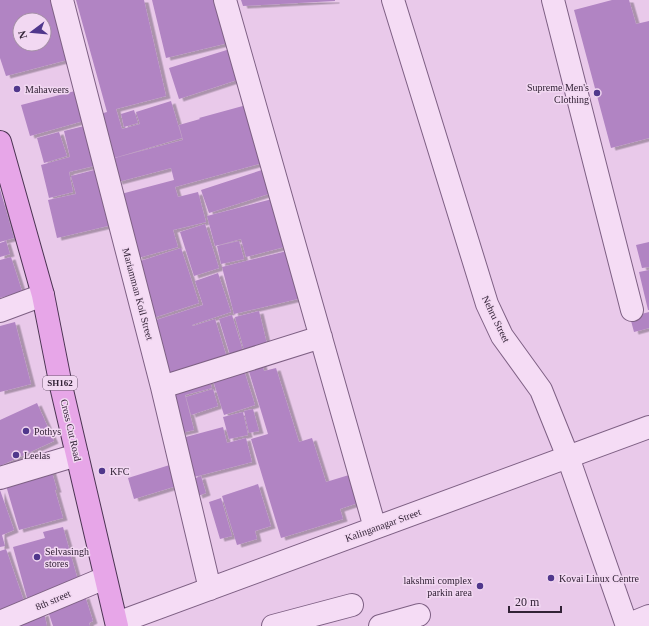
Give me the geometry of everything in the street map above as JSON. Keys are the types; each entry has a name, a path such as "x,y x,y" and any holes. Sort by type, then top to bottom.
{"main road":[{"name":"Cross Cut Road","path":"0,142 43,295 61,386 117,625"}],"street":[{"name":"Mariamman Koil Street","path":"62,0 162,387 210,589"},
{"path":"224,0 375,528"},
{"name":"Nehru Street","path":"393,0 486,304 502,336 541,390 568,457 627,626"},
{"path":"553,0 632,310"},
{"path":"0,311 43,295"},
{"path":"162,387 321,337"},
{"name":"Kalinganagar Street","path":"117,625 210,589 649,427"},
{"path":"0,478 77,455"},
{"name":"8th street","path":"0,622 105,578"},
{"path":"273,626 352,606"},
{"path":"380,626 420,615"},
{"path":"627,626 649,616"}],"building":[{"path":"0,0 54,0 67,60 6,76 0,58"},
{"path":"76,0 144,0 166,96 116,109 122,129 140,124 136,112 171,101 182,138 114,158 100,114 107,112"},
{"path":"152,0 216,0 228,43 166,58"},
{"path":"241,0 335,0 335,1 243,6"},
{"path":"612,0 629,0 636,24 649,21 649,138 611,148 574,10"},
{"path":"230,49 240,79 179,99 169,68"},
{"path":"75,91 83,121 30,136 21,105"},
{"path":"250,104 266,162 175,187 178,197 198,192 206,222 173,230 178,247 138,258 121,194 174,180 171,168 118,182 111,159 183,140 179,125"},
{"path":"134,110 138,123 124,127 121,114"},
{"path":"92,124 102,164 69,172 73,192 49,198 41,165 70,157 64,131"},
{"path":"59,132 67,156 44,163 37,138"},
{"path":"271,167 278,191 209,213 201,190"},
{"path":"102,168 116,224 57,238 48,200 76,194 71,176"},
{"path":"0,189 14,238 0,242"},
{"path":"280,197 292,245 246,257 241,239 215,246 207,216"},
{"path":"205,224 219,268 194,276 180,232"},
{"path":"6,241 10,254 0,257 0,243"},
{"path":"239,241 244,259 221,264 217,246"},
{"path":"649,242 649,267 642,268 636,245"},
{"path":"181,248 199,303 153,318 134,263"},
{"path":"295,249 306,297 234,314 222,267"},
{"path":"11,257 22,291 0,298 0,260"},
{"path":"649,270 649,310 648,310 639,272"},
{"path":"218,273 231,312 192,325 193,326 215,319 228,361 166,376 153,321 203,305 195,281"},
{"path":"259,311 267,344 244,350 235,317"},
{"path":"649,312 649,328 634,332 630,317"},
{"path":"232,315 243,351 230,355 219,319"},
{"path":"15,322 31,384 0,392 0,326"},
{"path":"261,360 264,371 276,368 299,442 312,438 326,482 349,475 358,503 340,509 343,519 281,538 251,439 268,434 247,365"},
{"path":"242,364 255,405 224,415 211,374"},
{"path":"209,379 212,388 185,395 194,430 181,433 169,390"},
{"path":"213,389 218,406 191,415 186,397"},
{"path":"37,403 54,441 0,466 0,420"},
{"path":"253,409 259,431 249,433 244,411"},
{"path":"243,412 248,435 229,439 223,417"},
{"path":"223,427 227,443 246,438 252,462 194,477 182,438"},
{"path":"176,463 183,484 134,499 128,478"},
{"path":"51,469 63,518 19,530 5,482"},
{"path":"201,476 206,493 198,496 193,479"},
{"path":"258,484 271,526 255,531 257,539 237,545 222,496"},
{"path":"0,490 14,530 2,535 5,546 0,547"},
{"path":"221,498 232,536 220,539 209,502"},
{"path":"63,527 79,584 27,598 13,547 45,538 43,532"},
{"path":"6,549 26,607 0,616 0,551"},
{"path":"85,596 93,621 89,623 90,626 53,626 47,608"},
{"path":"44,613 47,626 16,626"}],"place":[{"name":"Mahaveers","path":"17,89"},
{"name":"Supreme Men's Clothing","path":"597,93"},
{"name":"Pothys","path":"26,431"},
{"name":"Leelas","path":"16,455"},
{"name":"KFC","path":"102,471"},
{"name":"Selvasingh stores","path":"37,557"},
{"name":"Kovai Linux Centre","path":"551,578"},
{"name":"lakshmi complex parkin area","path":"480,586"}]}
